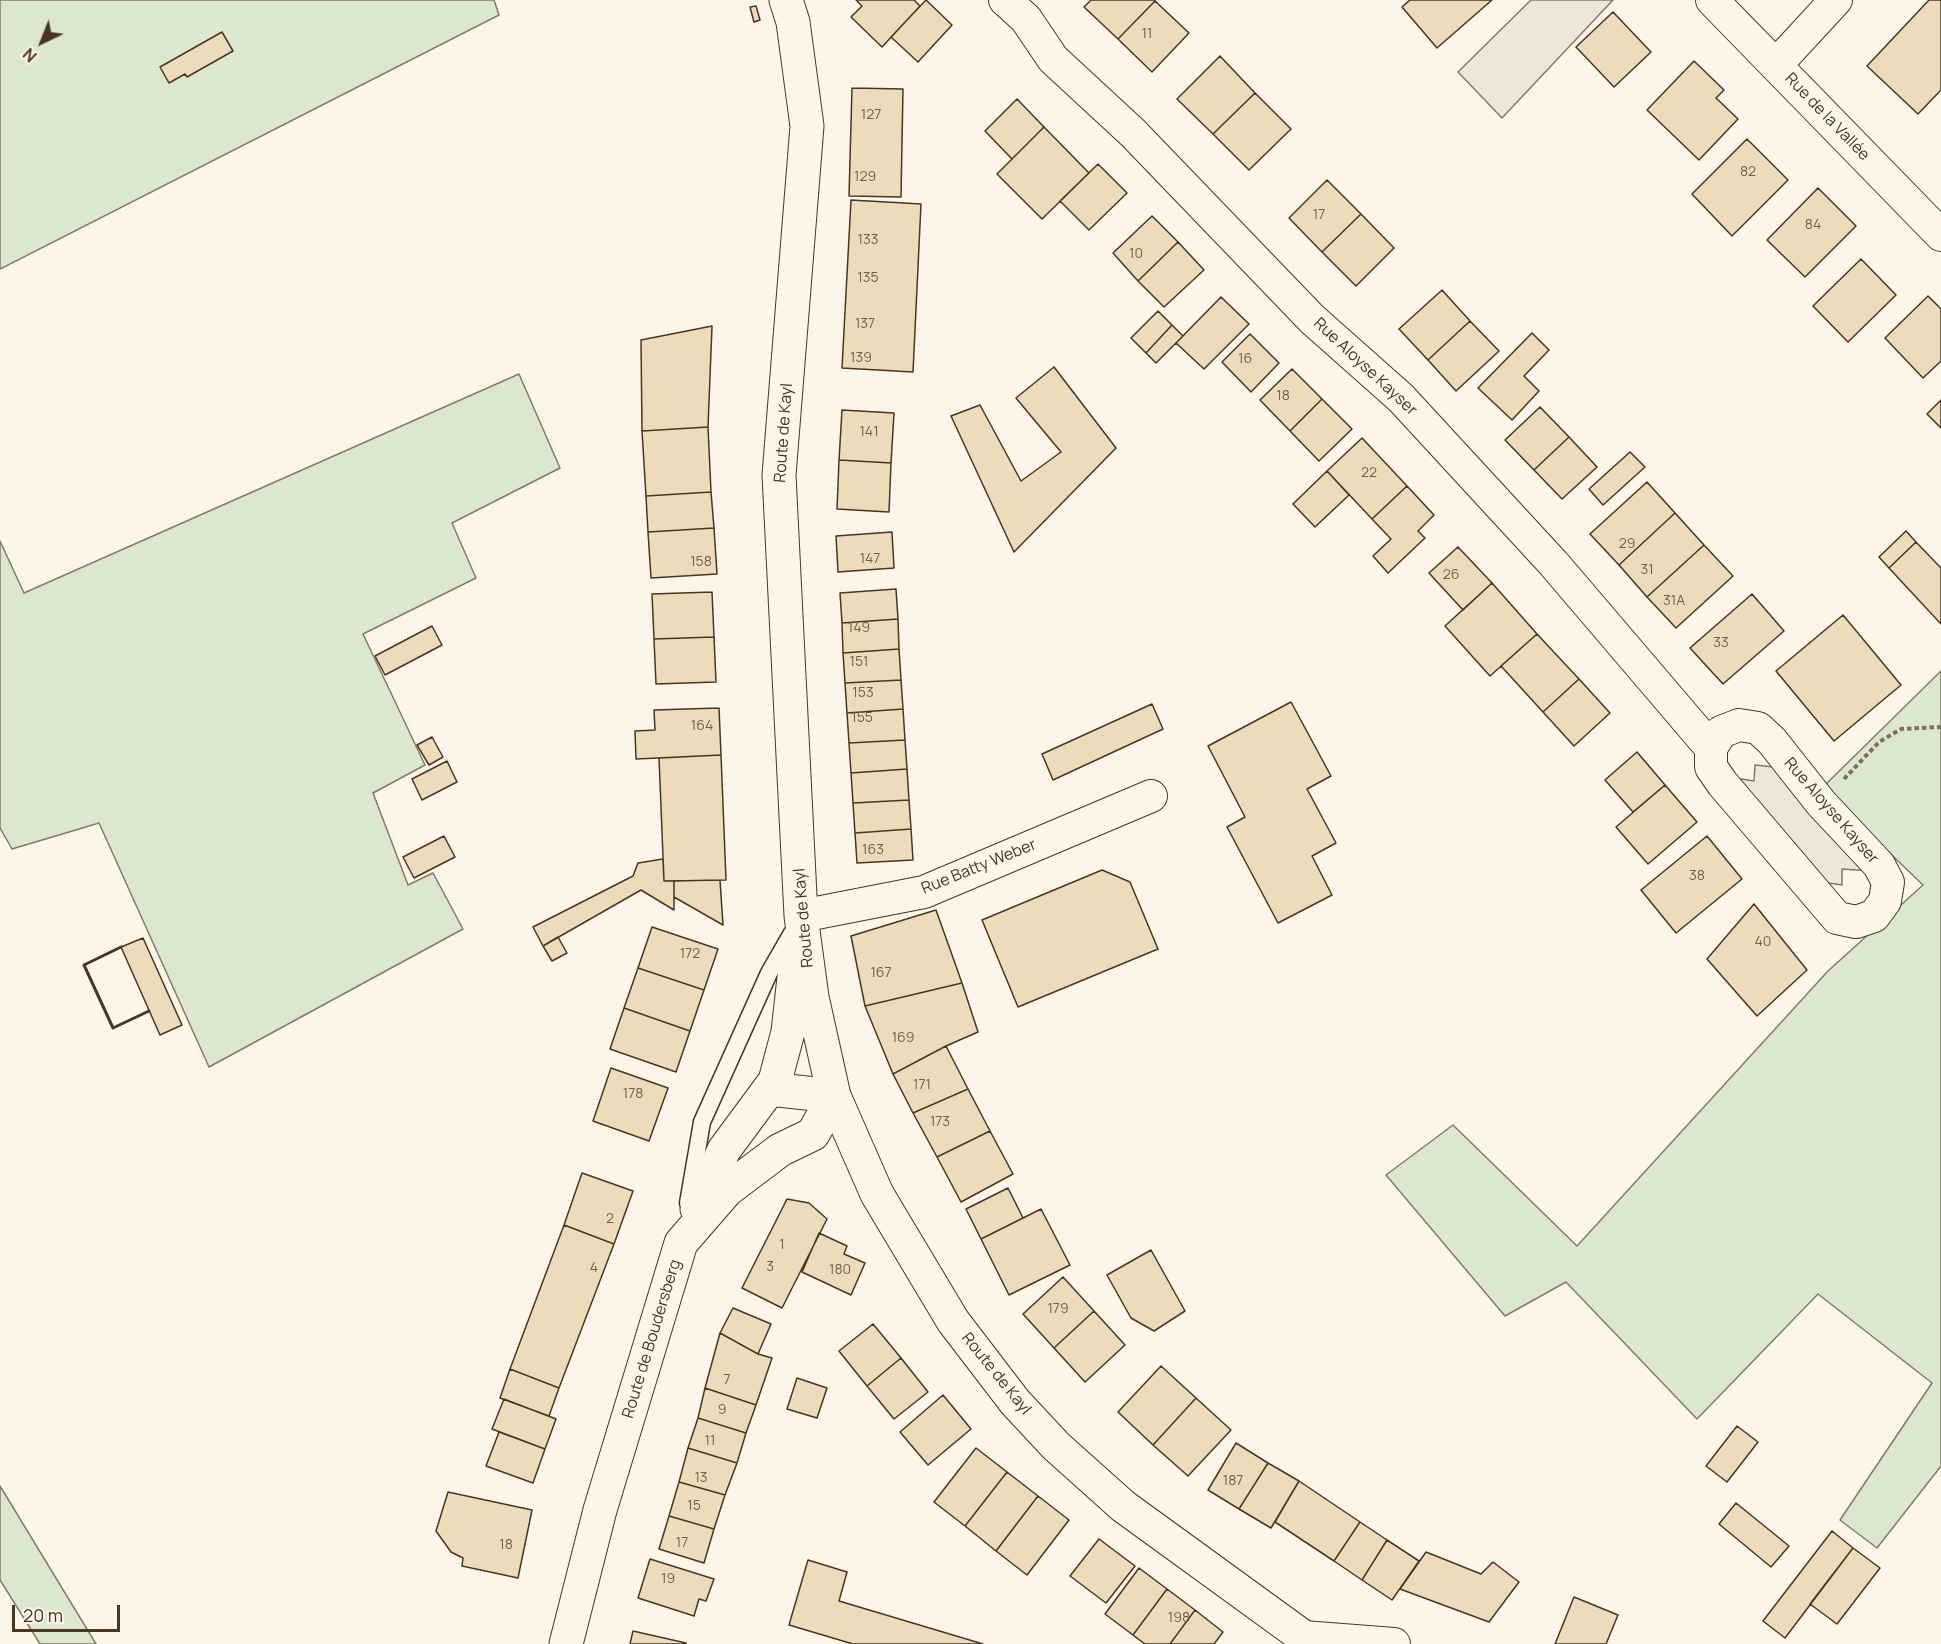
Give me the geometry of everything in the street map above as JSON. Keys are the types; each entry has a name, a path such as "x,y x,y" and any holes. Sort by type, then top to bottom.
{"main road":[{"name":"Route de Kayl","path":"786,0 793,22 807,126 779,475 801,916 812,997 834,1096 877,1194 953,1321 1016,1402 1056,1446 1124,1506 1308,1640"},
{"path":"681,1243 724,1150 775,1081 788,1032 801,916"},
{"path":"770,1089 834,1096"},
{"name":"Route de Boudersberg","path":"566,1644 600,1510 681,1243 727,1190 780,1150 813,1134 834,1096"}],"street":[{"name":"Rue Aloyse Kayser","path":"1005,0 1026,19 1053,59 1133,133 1312,319 1401,398 1554,564 1711,748"},
{"name":"Rue de la Vallée","path":"1712,0 1941,235"},
{"path":"1776,65 1836,0"},
{"name":"Rue Aloyse Kayser","path":"1739,724 1758,728 1772,741 1821,803 1879,865 1888,882 1886,901 1874,916 1856,922 1837,918 1722,783 1711,767 1711,748 1721,732 1739,724"},
{"name":"Rue Batty Weber","path":"801,916 924,892 1151,796"},
{"path":"1308,1640 1394,1644"}],"lane":[{"path":"681,1243 702,1122 769,973 801,916"}],"path":[{"path":"1821,803 1879,742 1901,729 1941,727"}],"green space":[{"path":"0,0 494,0 499,15 0,269"},
{"path":"519,374 560,468 452,523 476,578 363,634 425,765 373,793 408,885 433,873 463,929 209,1067 99,823 12,849 0,828 0,541 24,593"},
{"path":"1941,671 1941,1466 1877,1548 1840,1520 1932,1383 1818,1294 1697,1419 1566,1282 1505,1316 1386,1175 1453,1125 1577,1246 1828,971 1923,885 1822,788"},
{"path":"0,1486 96,1644 40,1644 0,1580"}],"shaded area":[{"path":"1531,0 1613,0 1502,118 1458,72"},
{"path":"1755,765 1783,768 1870,871 1842,869 1842,885 1815,881 1729,777 1754,781"}],"building":[{"path":"856,0 914,0 920,6 882,47 851,17 862,6"},
{"path":"926,0 952,25 918,62 891,37"},
{"path":"1091,0 1155,1 1118,39 1084,7"},
{"path":"1410,0 1492,0 1437,48 1402,7"},
{"path":"1929,0 1941,0 1941,90 1918,114 1867,66"},
{"path":"1155,1 1189,33 1152,72 1118,39"},
{"path":"756,6 760,20 754,22 750,7"},
{"path":"1613,12 1651,52 1614,87 1576,47"},
{"path":"222,32 233,51 187,77 185,74 169,83 160,67"},
{"path":"1220,56 1255,93 1213,134 1177,99"},
{"path":"1694,61 1724,90 1716,98 1738,119 1699,160 1647,110"},
{"path":"852,88 903,89 901,197 849,196"},
{"path":"1255,93 1291,129 1249,170 1213,134"},
{"path":"1017,99 1044,127 1012,159 985,131"},
{"path":"1044,127 1089,173 1042,219 997,174"},
{"path":"1747,139 1788,180 1732,236 1692,194"},
{"path":"1098,164 1127,193 1089,230 1060,201"},
{"path":"1327,180 1361,214 1322,252 1289,218"},
{"path":"1818,188 1856,226 1805,277 1767,240"},
{"path":"851,200 921,204 913,372 842,368"},
{"path":"1361,214 1394,248 1356,286 1322,252"},
{"path":"1152,216 1178,242 1138,281 1113,253"},
{"path":"1178,242 1204,270 1164,307 1138,281"},
{"path":"1861,259 1896,295 1848,342 1813,306"},
{"path":"1442,290 1470,321 1428,360 1399,329"},
{"path":"1928,296 1941,309 1941,361 1923,378 1885,338"},
{"path":"1221,297 1249,324 1204,369 1176,343"},
{"path":"1158,311 1172,325 1146,353 1131,338"},
{"path":"1470,321 1499,351 1456,391 1428,360"},
{"path":"1172,325 1183,336 1156,363 1146,353"},
{"path":"712,326 708,427 642,431 641,340"},
{"path":"1532,333 1549,350 1524,376 1539,391 1512,420 1478,388"},
{"path":"1250,334 1279,363 1251,392 1222,362"},
{"path":"1054,367 1116,448 1014,552 951,416 980,405 1021,481 1061,452 1016,398"},
{"path":"1292,369 1322,399 1290,431 1260,400"},
{"path":"1322,399 1352,429 1319,461 1290,431"},
{"path":"1941,400 1941,428 1927,414"},
{"path":"1540,407 1569,437 1534,470 1505,440"},
{"path":"842,410 894,413 891,463 839,460"},
{"path":"708,427 711,492 646,496 642,431"},
{"path":"1569,437 1597,467 1562,499 1534,470"},
{"path":"1362,438 1407,486 1372,519 1327,471"},
{"path":"1630,452 1645,467 1603,505 1589,489"},
{"path":"839,460 891,463 889,512 837,509"},
{"path":"1327,471 1349,495 1315,527 1293,504"},
{"path":"1647,482 1675,513 1619,565 1590,534"},
{"path":"1407,486 1434,515 1418,531 1425,538 1388,573 1373,556 1391,539 1372,519"},
{"path":"711,492 714,528 648,532 646,496"},
{"path":"1675,513 1704,545 1647,597 1619,565"},
{"path":"714,528 717,574 651,578 648,532"},
{"path":"1906,531 1916,542 1889,568 1879,557"},
{"path":"892,532 894,568 838,572 836,536"},
{"path":"1916,542 1941,568 1941,624 1889,568"},
{"path":"1704,545 1733,576 1676,628 1647,597"},
{"path":"1458,547 1492,583 1463,610 1429,573"},
{"path":"1492,583 1537,634 1490,676 1445,626"},
{"path":"896,589 898,619 842,623 840,593"},
{"path":"712,592 714,637 654,639 652,594"},
{"path":"1752,594 1784,631 1723,684 1690,648"},
{"path":"1843,615 1901,685 1834,741 1776,671"},
{"path":"898,619 899,649 843,653 842,623"},
{"path":"432,626 442,645 385,675 375,656"},
{"path":"1537,634 1579,679 1543,712 1501,666"},
{"path":"714,637 716,682 656,684 654,639"},
{"path":"899,649 901,680 845,683 843,653"},
{"path":"1579,679 1610,713 1574,746 1543,712"},
{"path":"901,680 903,709 847,713 845,683"},
{"path":"1291,702 1331,776 1307,789 1336,843 1312,856 1332,895 1278,923 1227,827 1245,817 1208,746"},
{"path":"1152,704 1163,729 1053,780 1042,754"},
{"path":"719,708 721,755 636,759 635,731 655,730 654,710"},
{"path":"903,709 905,740 849,743 847,713"},
{"path":"432,737 443,757 429,765 417,745"},
{"path":"905,740 907,769 851,773 849,743"},
{"path":"1637,752 1665,785 1633,812 1605,780"},
{"path":"721,755 726,880 664,881 659,758"},
{"path":"447,761 457,782 422,800 412,779"},
{"path":"907,769 909,800 853,803 851,773"},
{"path":"1665,785 1697,822 1648,864 1616,827"},
{"path":"909,800 911,829 855,833 853,803"},
{"path":"911,829 913,860 857,863 855,833"},
{"path":"444,836 455,857 414,878 403,857"},
{"path":"1707,836 1742,879 1676,933 1641,890"},
{"path":"663,859 664,881 674,881 674,910 641,890 543,946 533,927 633,876 638,863"},
{"path":"1102,870 1130,882 1158,949 1018,1007 982,920"},
{"path":"720,880 723,925 674,897 674,881"},
{"path":"1754,904 1807,970 1757,1016 1707,959"},
{"path":"936,910 962,983 865,1006 851,936"},
{"path":"652,927 718,949 704,990 638,968"},
{"path":"558,937 567,953 552,961 543,946"},
{"path":"143,938 182,1025 160,1035 121,947"},
{"path":"638,968 704,990 690,1031 624,1008"},
{"path":"962,983 978,1032 893,1074 865,1006"},
{"path":"624,1008 690,1031 676,1072 610,1049"},
{"path":"946,1046 968,1089 913,1113 893,1074"},
{"path":"611,1068 668,1088 649,1141 593,1121"},
{"path":"968,1089 990,1131 937,1157 913,1113"},
{"path":"990,1131 1013,1174 961,1202 937,1157"},
{"path":"582,1173 633,1191 614,1244 564,1225"},
{"path":"1008,1188 1023,1218 981,1239 966,1209"},
{"path":"787,1199 809,1203 827,1219 782,1308 742,1288"},
{"path":"1041,1209 1070,1265 1009,1295 981,1239"},
{"path":"564,1225 614,1244 559,1388 510,1369"},
{"path":"819,1233 847,1246 844,1254 865,1263 851,1295 802,1272"},
{"path":"1151,1250 1185,1311 1154,1331 1131,1318 1107,1275"},
{"path":"1063,1277 1094,1311 1054,1348 1023,1314"},
{"path":"733,1308 771,1324 758,1354 720,1333"},
{"path":"1094,1311 1125,1345 1085,1382 1054,1348"},
{"path":"873,1324 901,1358 867,1386 839,1351"},
{"path":"720,1333 758,1354 772,1358 756,1405 705,1388"},
{"path":"901,1358 928,1392 894,1419 867,1386"},
{"path":"1161,1366 1196,1398 1153,1445 1118,1412"},
{"path":"510,1369 559,1388 549,1416 500,1398"},
{"path":"797,1378 827,1388 817,1418 787,1409"},
{"path":"705,1388 756,1405 746,1433 698,1418"},
{"path":"943,1395 971,1429 928,1465 900,1432"},
{"path":"1196,1398 1231,1430 1188,1476 1153,1445"},
{"path":"504,1399 556,1419 545,1449 492,1429"},
{"path":"698,1418 746,1433 737,1463 688,1448"},
{"path":"1737,1426 1758,1442 1727,1482 1706,1466"},
{"path":"499,1432 545,1449 533,1483 486,1466"},
{"path":"1236,1443 1268,1463 1239,1509 1208,1490"},
{"path":"688,1448 737,1463 725,1495 679,1482"},
{"path":"976,1448 1007,1472 965,1526 934,1502"},
{"path":"1268,1463 1299,1481 1271,1528 1239,1509"},
{"path":"1007,1472 1038,1496 996,1551 965,1526"},
{"path":"1299,1481 1360,1522 1334,1561 1275,1522"},
{"path":"679,1482 725,1495 714,1529 669,1516"},
{"path":"448,1492 532,1510 518,1578 462,1566 463,1558 451,1552 436,1531"},
{"path":"1038,1496 1069,1520 1027,1575 996,1551"},
{"path":"1736,1503 1789,1546 1771,1567 1719,1524"},
{"path":"669,1516 714,1529 704,1563 659,1549"},
{"path":"1360,1522 1387,1540 1362,1580 1334,1561"},
{"path":"1832,1531 1853,1548 1785,1638 1763,1621"},
{"path":"1099,1539 1135,1566 1106,1603 1070,1576"},
{"path":"1387,1540 1419,1561 1392,1600 1362,1580"},
{"path":"1853,1548 1880,1568 1837,1624 1810,1604"},
{"path":"1426,1552 1481,1574 1493,1562 1519,1582 1489,1622 1400,1589"},
{"path":"650,1559 714,1579 706,1601 699,1599 694,1616 638,1598"},
{"path":"808,1560 847,1572 839,1601 983,1644 853,1644 789,1625"},
{"path":"1139,1568 1167,1589 1133,1635 1105,1614"},
{"path":"1167,1589 1195,1610 1170,1644 1145,1644 1133,1635"},
{"path":"1574,1597 1618,1615 1606,1644 1555,1644"},
{"path":"1195,1610 1223,1632 1214,1644 1170,1644"},
{"path":"633,1631 686,1643 686,1644 630,1644"}],"wall":[{"path":"121,947 84,965 113,1028 149,1011"}]}
